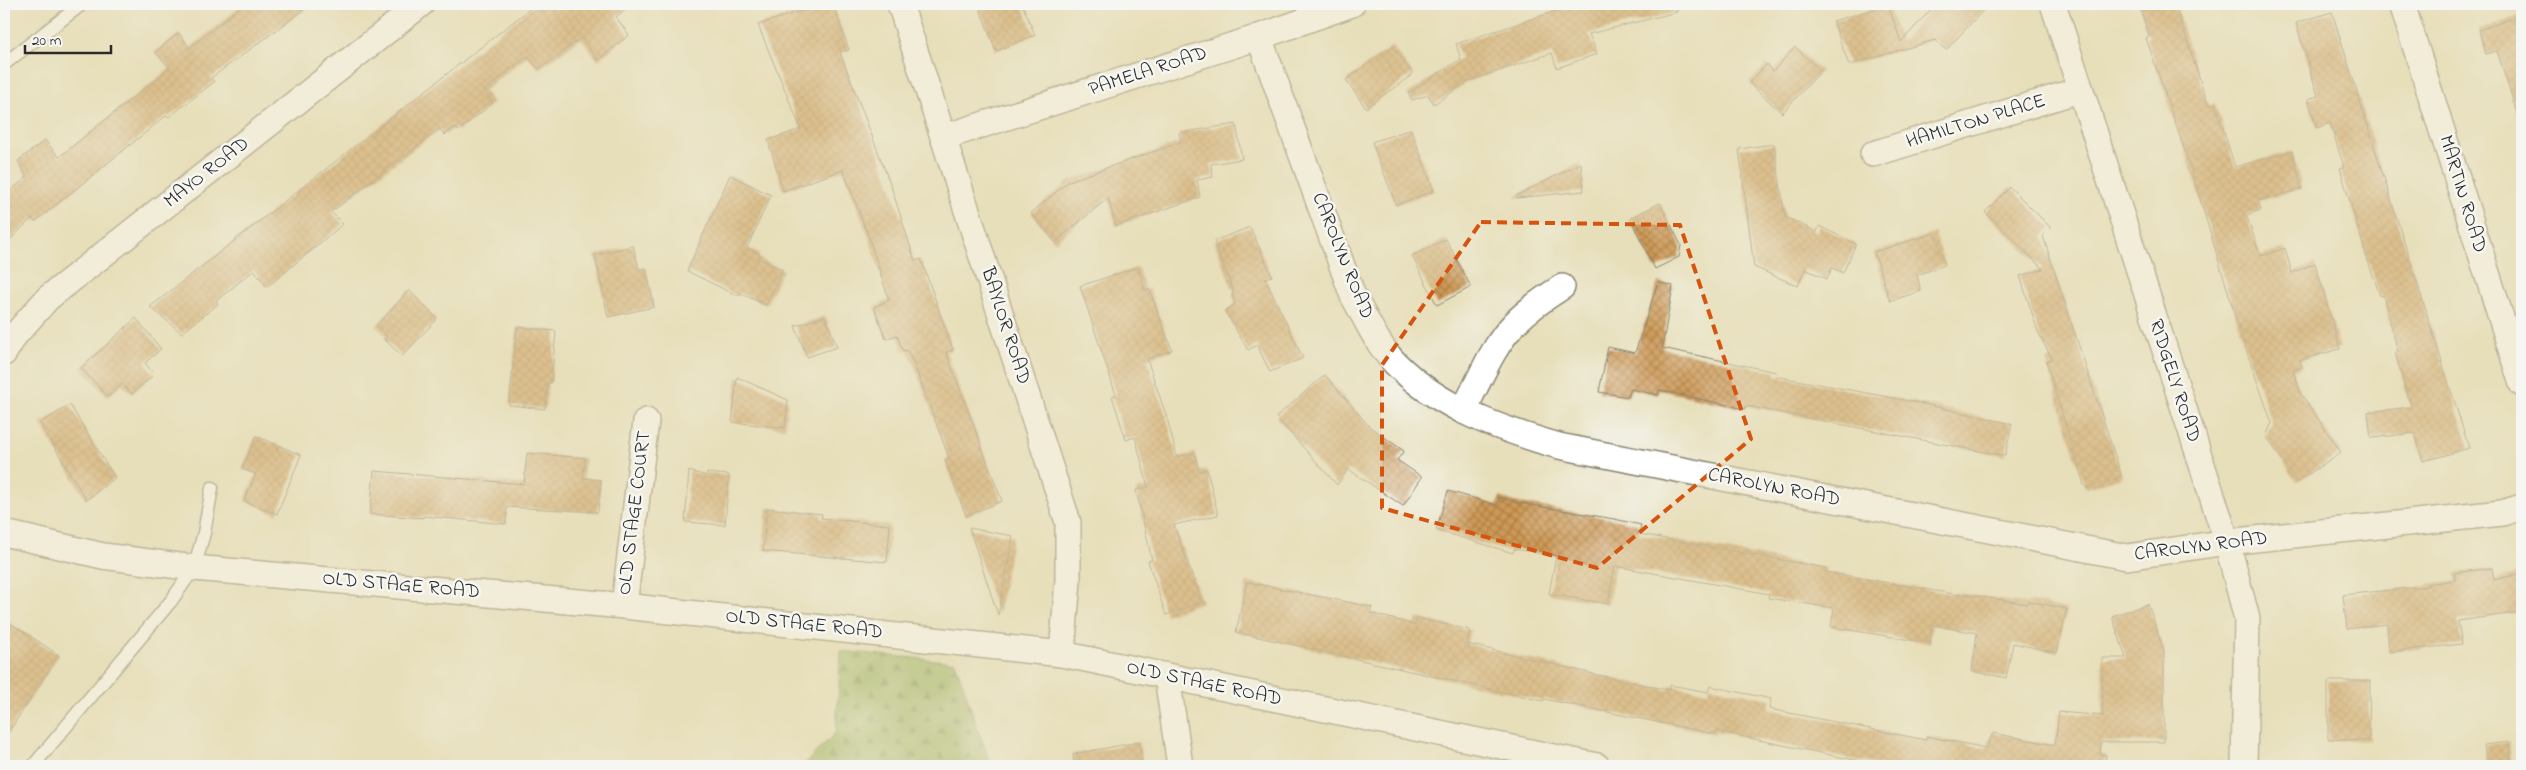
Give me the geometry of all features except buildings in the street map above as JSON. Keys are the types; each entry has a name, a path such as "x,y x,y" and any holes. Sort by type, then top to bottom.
{"street":[{"name":"MAYO ROAD","path":"4,353 14,335 48,298 421,4"},
{"name":"BAYLOR ROAD","path":"900,4 1068,522 1068,580 1062,654"},
{"name":"PAMELA ROAD","path":"944,137 1259,37 1352,4"},
{"name":"RIDGELY ROAD","path":"2053,4 2079,90 2227,542 2247,619 2244,766"},
{"name":"MARTIN ROAD","path":"2402,4 2522,384"},
{"name":"CAROLYN ROAD","path":"1259,37 1354,296 1374,333 1395,363 1426,389 1463,411 1507,431 1558,446 2127,557 2227,542 2502,513 2522,506"},
{"name":"HAMILTON PLACE","path":"1873,154 2079,90"},
{"path":"1463,411 1497,348 1514,323 1535,305 1562,287"},
{"name":"OLD STAGE COURT","path":"624,606 646,421"},
{"name":"OLD STAGE ROAD","path":"4,533 103,556 194,568 624,606 1062,654 1596,766"},
{"path":"1167,676 1180,766"}],"lane":[{"path":"4,64 82,4"},
{"path":"33,766 171,602 194,568 204,533 212,488"}],"highlighted area":[{"path":"1481,222 1680,225 1751,439 1597,568 1382,508 1382,365"}],"green space":[{"path":"841,651 955,662 991,766 803,766 836,732"}]}
